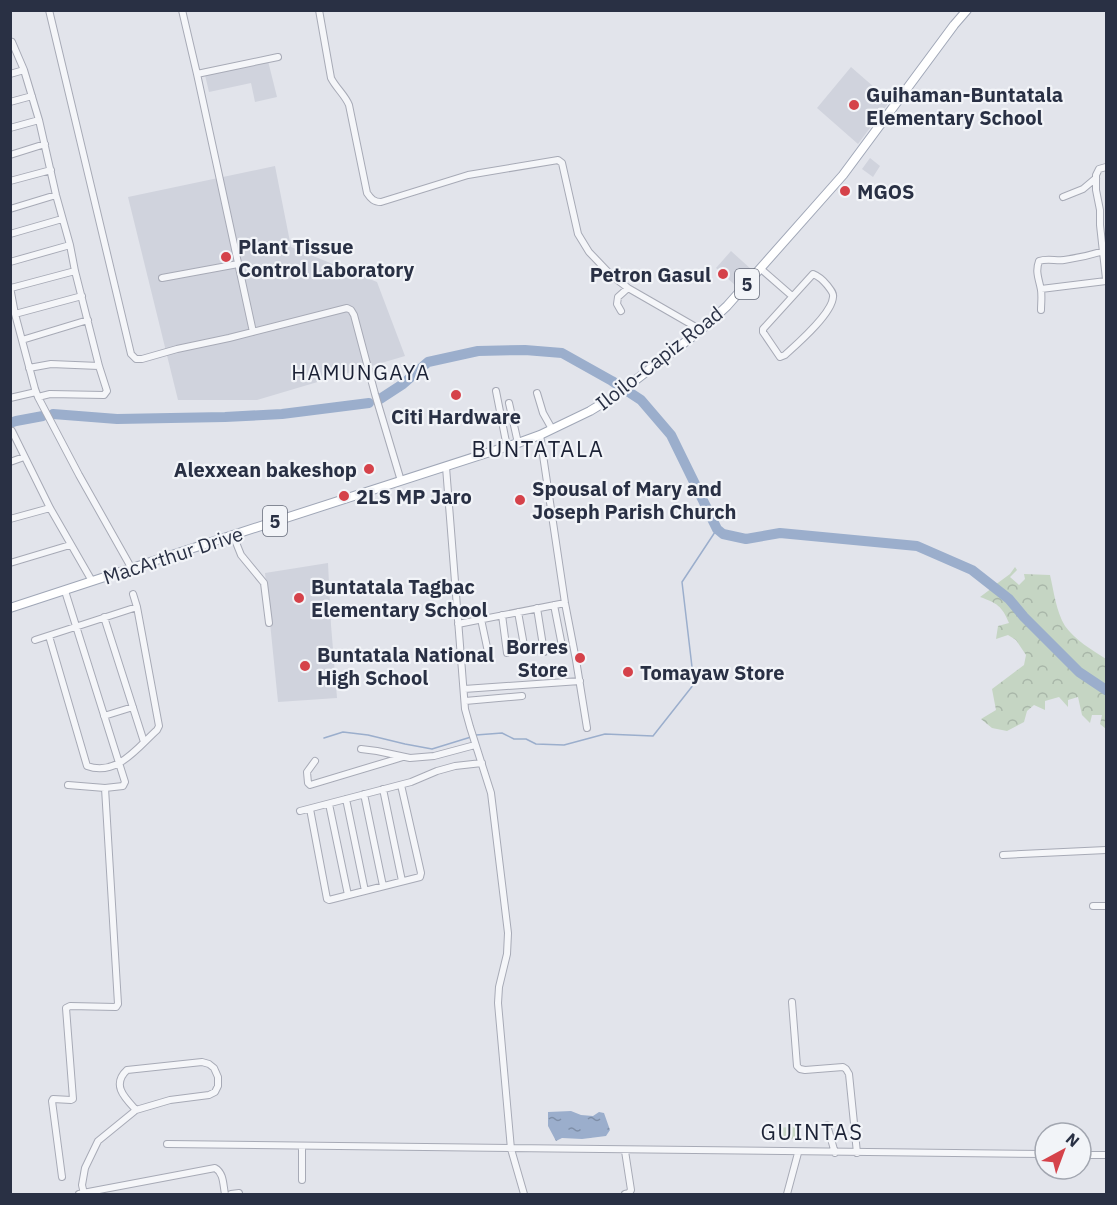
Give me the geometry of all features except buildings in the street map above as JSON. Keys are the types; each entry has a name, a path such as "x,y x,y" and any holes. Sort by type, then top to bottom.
{"main road":[{"name":"Iloilo-Capiz Road","path":"540,435 590,411 616,395 701,330 727,306 843,175 967,10"},
{"name":"MacArthur Drive","path":"10,608 540,435"}],"street":[{"path":"48,10 131,354 136,359 142,359 347,309 351,310 401,481"},
{"path":"182,10 253,332"},
{"path":"319,10 331,78 349,105 367,193 372,199 381,202 468,175 558,160 562,163 578,234 589,252 611,275 628,288 701,330"},
{"path":"11,41 24,70 39,120 75,271 107,391 104,395 37,394 11,398"},
{"path":"197,74 278,57"},
{"path":"10,74 24,70"},
{"path":"10,102 32,96"},
{"path":"10,128 39,120"},
{"path":"10,155 45,144"},
{"path":"1041,289 1107,280 1096,171 1107,167"},
{"path":"10,181 51,170"},
{"path":"1063,197 1083,189 1096,178"},
{"path":"10,209 56,195"},
{"path":"10,234 63,219"},
{"path":"10,262 70,245"},
{"path":"1041,310 1041,289 1037,274 1039,261 1086,257 1104,251"},
{"path":"162,278 238,264"},
{"path":"761,269 792,296"},
{"path":"75,271 11,288 15,314 37,394 79,475 132,568"},
{"path":"814,274 826,284 833,297 819,321 785,355 780,357 762,332 792,296 814,274"},
{"path":"621,311 617,304 618,297 628,288"},
{"path":"15,314 82,296"},
{"path":"22,340 88,320"},
{"path":"29,368 51,364 99,366"},
{"path":"496,391 507,447"},
{"path":"537,393 543,413 552,429"},
{"path":"509,403 518,444"},
{"path":"12,431 50,508 92,581"},
{"path":"540,435 565,603 587,728"},
{"path":"10,462 24,457"},
{"path":"446,467 465,701 470,728 491,793 508,933 507,954 499,987 498,1003 511,1149 524,1194"},
{"path":"10,519 50,508"},
{"path":"233,535 241,555 264,583 269,623"},
{"path":"10,563 70,545"},
{"path":"65,591 124,778 123,786 105,788 68,785"},
{"path":"49,636 87,766 106,769 119,764 159,726 134,594"},
{"path":"458,624 565,603"},
{"path":"554,605 563,651"},
{"path":"35,640 137,607"},
{"path":"537,608 544,652"},
{"path":"518,612 525,651"},
{"path":"502,615 507,653"},
{"path":"104,617 144,742"},
{"path":"481,619 488,652"},
{"path":"464,689 580,681"},
{"path":"465,701 522,696"},
{"path":"104,716 133,707"},
{"path":"361,749 404,757 434,756 475,743"},
{"path":"315,761 307,772 310,785 404,757"},
{"path":"300,812 401,785 436,771 482,763"},
{"path":"310,809 327,899 331,900 420,877 401,785"},
{"path":"62,1177 52,1101 53,1099 73,1099 66,1008 70,1006 116,1007 118,1004 105,788"},
{"path":"383,789 402,881"},
{"path":"364,794 383,886"},
{"path":"346,799 365,891"},
{"path":"329,804 348,895"},
{"path":"1003,855 1107,850"},
{"path":"1094,906 1107,906"},
{"path":"792,1002 797,1066 800,1070 843,1067 849,1074 857,1153"},
{"path":"136,1110 123,1096 119,1083 121,1076 127,1070 202,1062 214,1068 218,1077 215,1092 209,1095 170,1100 136,1110 98,1141 85,1168 82,1194 215,1168 222,1175 225,1194"},
{"path":"827,1125 835,1153"},
{"path":"167,1144 1033,1154"},
{"path":"302,1147 302,1180"},
{"path":"625,1150 631,1188 629,1193 625,1194"},
{"path":"787,1194 798,1153"},
{"path":"231,1194 239,1193"}],"shaded area":[{"path":"268,61 277,97 255,102 251,83 209,92 205,75"},
{"name":"Guihaman-Buntatala Elementary School","path":"851,67 890,101 858,144 817,108"},
{"path":"870,158 880,166 873,177 862,169"},
{"path":"275,166 291,247 377,282 405,356 257,400 178,400 128,197"},
{"path":"731,251 752,270 736,286 716,268"},
{"path":"328,563 337,698 278,702 265,573"}],"green space":[{"path":"1015,567 1017,570 1010,577 1019,585 1025,579 1024,574 1050,575 1057,608 1065,626 1079,640 1106,659 1106,686 1077,667 995,585 1010,574"},
{"path":"992,588 1077,673 1106,692 1106,729 1100,724 1102,715 1092,715 1090,723 1082,715 1078,697 1068,700 1068,707 1059,697 1045,701 1045,710 1034,705 1027,711 1024,722 1007,731 992,728 981,719 996,710 992,689 1024,665 1026,655 1016,640 1008,635 996,639 998,626 1009,623 998,606 980,597"},
{"path":"800,1126 801,1138 780,1140 779,1128"}],"water":[{"path":"571,1111 593,1116 599,1112 604,1113 610,1130 606,1136 582,1139 562,1138 556,1141 548,1126 548,1112"}],"waterway":[{"path":"380,399 403,384 428,362 478,351 525,350 562,353 641,400 671,435 717,529 723,534 746,539 780,533 917,546 972,570 1009,599 1079,672 1106,690"},
{"path":"53,414 117,419 225,417 282,414 369,403"},
{"path":"10,423 43,416"},
{"path":"476,735 502,733 514,739 526,739 536,744 564,745 605,734 653,736 694,684 682,582 717,529"},
{"path":"324,738 343,732 432,749 471,737"}],"place":[{"name":"Guihaman-Buntatala Elementary School","path":"854,105"},
{"name":"MGOS","path":"845,191"},
{"name":"Plant Tissue Control Laboratory","path":"226,257"},
{"name":"Petron Gasul","path":"723,274"},
{"name":"Citi Hardware","path":"456,395"},
{"name":"Alexxean bakeshop","path":"369,469"},
{"name":"2LS MP Jaro","path":"344,496"},
{"name":"Spousal of Mary and Joseph Parish Church","path":"520,500"},
{"name":"Buntatala Tagbac Elementary School","path":"299,598"},
{"name":"Borres Store","path":"580,658"},
{"name":"Buntatala National High School","path":"305,666"},
{"name":"Tomayaw Store","path":"628,672"}],"district":[{"name":"HAMUNGAYA","path":"361,372"},
{"name":"BUNTATALA","path":"538,448"},
{"name":"GUINTAS","path":"812,1131"}]}
